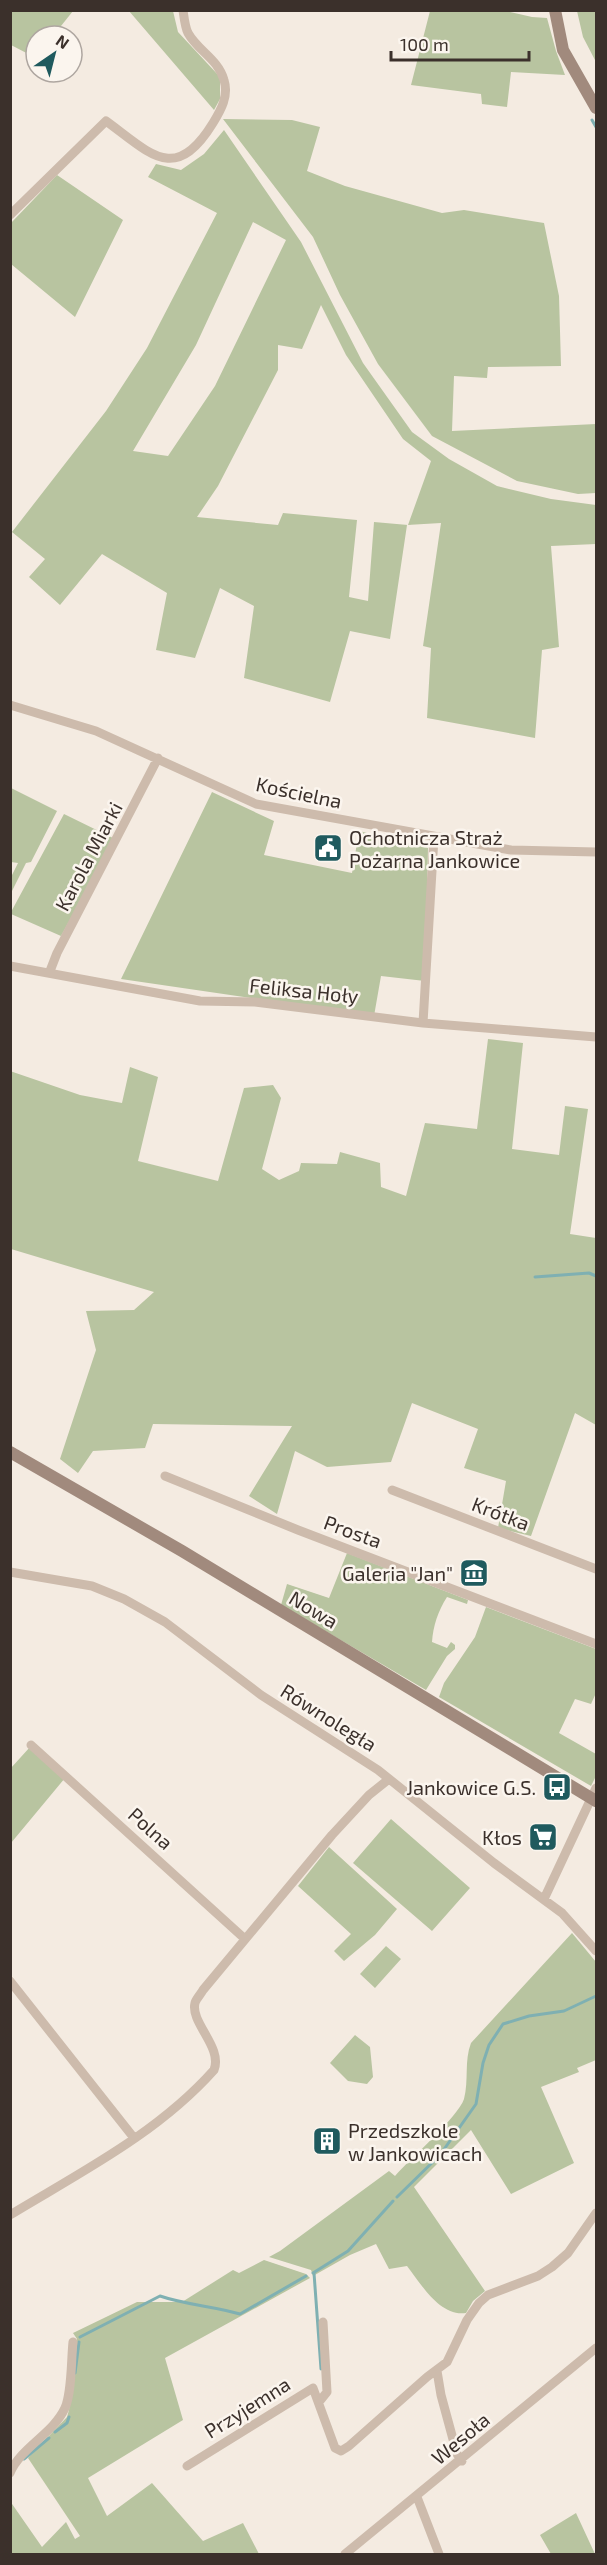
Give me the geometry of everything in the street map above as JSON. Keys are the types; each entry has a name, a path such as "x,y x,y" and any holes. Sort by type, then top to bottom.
{"street":[{"path":"10,215 106,120 146,150 163,158 184,156 200,144 223,105 226,87 218,66 188,33 183,10"},
{"path":"555,10 563,50 597,108"},
{"name":"Kościelna","path":"10,705 96,731 256,804 526,852 597,852"},
{"name":"Karola Miarki","path":"50,971 158,758"},
{"path":"423,1023 434,837"},
{"name":"Feliksa Hoły","path":"10,966 50,971 200,1001 255,1002 423,1023 597,1037"},
{"name":"Nowa","path":"10,1452 182,1551 595,1796"},
{"name":"Prosta","path":"165,1476 298,1530 597,1644"},
{"name":"Krótka","path":"392,1490 597,1569"},
{"name":"Równoległa","path":"10,1572 80,1582 124,1599 185,1635 261,1695 347,1749 389,1779 494,1863 544,1899 574,1924 597,1951"},
{"name":"Polna","path":"31,1745 245,1939"},
{"path":"10,2215 90,2169 134,2138 162,2117 214,2070 215,2056 196,2013 195,2003 203,1990 332,1835 369,1795 389,1779"},
{"path":"544,1899 595,1796"},
{"path":"10,1981 134,2138"},
{"name":"Przyjemna","path":"187,2466 313,2388 331,2440 335,2448 341,2451 447,2362 467,2320 479,2303 488,2295 538,2276 552,2267 568,2253 597,2213"},
{"name":"Przyjemna","path":"319,2402 327,2392 323,2322"},
{"path":"10,2473 19,2458 42,2437 64,2410 73,2342"},
{"name":"Wesoła","path":"345,2554 462,2461 551,2384 597,2348"},
{"path":"437,2371 446,2413 462,2461"},
{"path":"417,2497 439,2554"}],"green space":[{"path":"11,10 73,11 63,24 24,24 24,52 11,45"},
{"path":"129,11 173,11 178,32 220,77 220,99 214,110"},
{"path":"430,11 506,11 547,18 565,75 511,72 507,107 482,104 481,94 411,85"},
{"path":"577,11 596,11 596,62 583,37"},
{"path":"223,119 292,120 320,127 307,171 345,186 442,213 464,210 544,223 559,296 561,366 488,367 487,378 454,376 452,431 596,424 596,493 578,494 517,481 432,436 378,364 340,295 313,237"},
{"path":"224,130 301,242 363,363 412,432 449,459 497,486 551,499 596,505 596,544 551,546 559,647 542,650 535,738 427,718 431,648 423,646 441,523 408,525 407,525 390,639 350,631 330,702 244,678 254,606 220,588 195,658 156,650 167,593 102,554 60,605 29,577 45,559 12,532 106,411 147,348 217,213 148,177 156,164 181,170 204,154","holes":["253,222 286,240 215,386 168,456 133,451 196,345","321,305 346,355 403,439 431,461 408,525 374,522 368,601 349,597 357,520 283,513 278,525 197,517 218,486 278,370 278,345 302,349"]},
{"path":"57,175 123,220 75,317 11,264 11,223"},
{"path":"11,788 57,811 31,862 26,863 11,893 11,877 18,863 11,862"},
{"path":"212,792 274,821 264,855 352,873 359,831 428,848 425,981 381,976 374,1016 121,979"},
{"path":"64,814 115,839 61,936 11,914 11,912"},
{"path":"488,1039 523,1043 512,1149 559,1155 565,1106 588,1109 570,1234 596,1238 596,1425 575,1413 531,1536 498,1528 506,1481 464,1468 478,1429 412,1403 391,1462 327,1467 295,1451 277,1514 249,1496 292,1426 153,1424 145,1448 93,1451 78,1473 60,1459 96,1350 86,1311 134,1310 154,1292 11,1249 10,1071 80,1095 122,1103 130,1067 158,1077 138,1161 218,1181 244,1088 273,1085 281,1098 262,1169 279,1180 299,1171 301,1163 337,1164 340,1152 380,1163 381,1187 406,1196 425,1123 477,1129"},
{"path":"347,1553 468,1600 467,1604 447,1597 441,1608 432,1642 447,1648 451,1642 455,1645 455,1649 447,1656 426,1690 281,1605 287,1584 329,1598"},
{"path":"486,1607 596,1649 596,1693 591,1704 575,1699 559,1733 596,1754 596,1776 591,1786 439,1697 444,1683 475,1637"},
{"path":"30,1747 65,1778 11,1843 11,1768"},
{"path":"391,1819 470,1888 432,1931 353,1863"},
{"path":"329,1847 397,1909 375,1935 344,1961 334,1951 351,1934 298,1886"},
{"path":"572,1933 596,1962 596,2060 577,2068 579,2072 541,2087 574,2163 511,2194 471,2130 414,2187 485,2291 473,2301 466,2313 457,2313 440,2305 407,2266 389,2269 376,2244 350,2255 313,2276 311,2270 269,2257 389,2171 395,2176 443,2127 464,2099 471,2043"},
{"path":"386,1946 401,1959 375,1988 360,1974"},
{"path":"355,2035 370,2047 373,2077 367,2084 348,2081 330,2063"},
{"path":"264,2260 306,2274 310,2278 165,2358 183,2420 88,2478 107,2516 152,2483 203,2541 243,2523 259,2554 11,2554 10,2501 42,2547 66,2522 75,2539 80,2536 28,2458 67,2417 77,2339 73,2333 137,2302 182,2302 233,2270 239,2273"},
{"path":"576,2513 595,2554 551,2554 540,2535"}],"waterway":[{"path":"592,120 596,127"},
{"path":"535,1277 589,1273 596,1276"},
{"path":"397,2197 440,2155 476,2104 483,2063 489,2045 503,2024 529,2016 564,2011 596,1996"},
{"path":"313,2273 348,2251 393,2201"},
{"path":"314,2273 321,2369"},
{"path":"80,2337 160,2296 240,2314 306,2276"},
{"path":"75,2373 79,2342"},
{"path":"55,2432 67,2423 69,2417"},
{"path":"24,2459 49,2438"}],"place":[{"name":"Ochotnicza Straż Pożarna Jankowice","path":"328,848"},
{"name":"Galeria \"Jan\"","path":"474,1573"},
{"name":"Jankowice G.S.","path":"557,1787"},
{"name":"Kłos","path":"543,1837"},
{"name":"Przedszkole w Jankowicach","path":"327,2141"}]}
